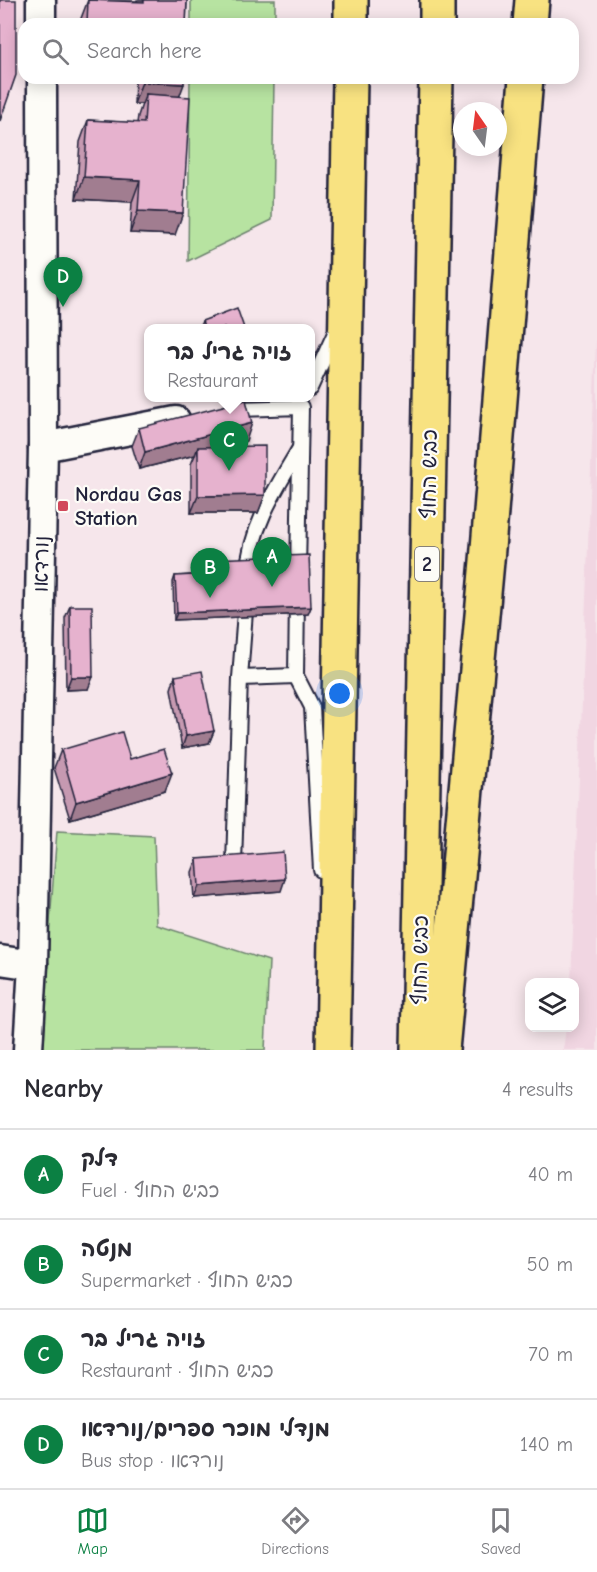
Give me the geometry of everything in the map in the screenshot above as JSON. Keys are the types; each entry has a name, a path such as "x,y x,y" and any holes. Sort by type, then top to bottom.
{"highway":[{"path":"351,0 351,18"},
{"path":"436,18 437,0"},
{"path":"530,18 532,0"},
{"path":"332,1050 350,84"},
{"name":"כביש החוף","path":"418,1050 436,84"},
{"path":"442,1050 488,550 526,84"}],"street":[{"path":"41,0 41,18"},
{"name":"נורדאו","path":"28,1050 33,965 43,447 42,84"},
{"path":"43,447 218,412"},
{"path":"0,960 33,965"}],"lane":[{"path":"315,377 346,310"},
{"path":"218,412 303,402 300,448 296,676 312,707 332,1050"},
{"path":"234,864 240,678 249,553 268,501 300,448"},
{"path":"240,678 296,676"}],"shaded area":[{"path":"597,316 597,1050 563,1050 565,1032 579,1032 579,978 571,978"}],"green space":[{"path":"191,0 275,0 275,18 191,18"},
{"path":"190,84 274,84 272,220 188,261"},
{"path":"57,831 154,836 157,925 269,961 265,1050 40,1050"}],"building":[{"path":"0,0 16,0 16,75 0,121"},
{"path":"88,0 144,2 144,0 187,0 186,18 87,18"},
{"path":"146,94 190,97 183,213 138,211 140,180 84,177 88,120 144,123"},
{"path":"237,308 243,324 203,324 202,321"},
{"path":"238,402 247,402 252,423 145,452 139,428"},
{"path":"265,446 265,495 198,496 198,447"},
{"path":"309,555 311,607 177,613 175,576 211,574 211,559"},
{"path":"70,606 92,606 93,677 71,677"},
{"path":"202,671 214,731 186,736 175,676"},
{"path":"122,732 130,759 164,749 172,773 76,802 61,750"},
{"path":"283,852 285,879 199,886 197,859"}],"place":[{"name":"מנדלי מוכר ספרים/נורדאו","path":"63,307"},
{"name":"זויה גריל בר","path":"229,471"},
{"name":"Nordau Gas Station","path":"63,506"},
{"name":"דלק","path":"272,587"},
{"name":"מנטה","path":"210,598"}]}
